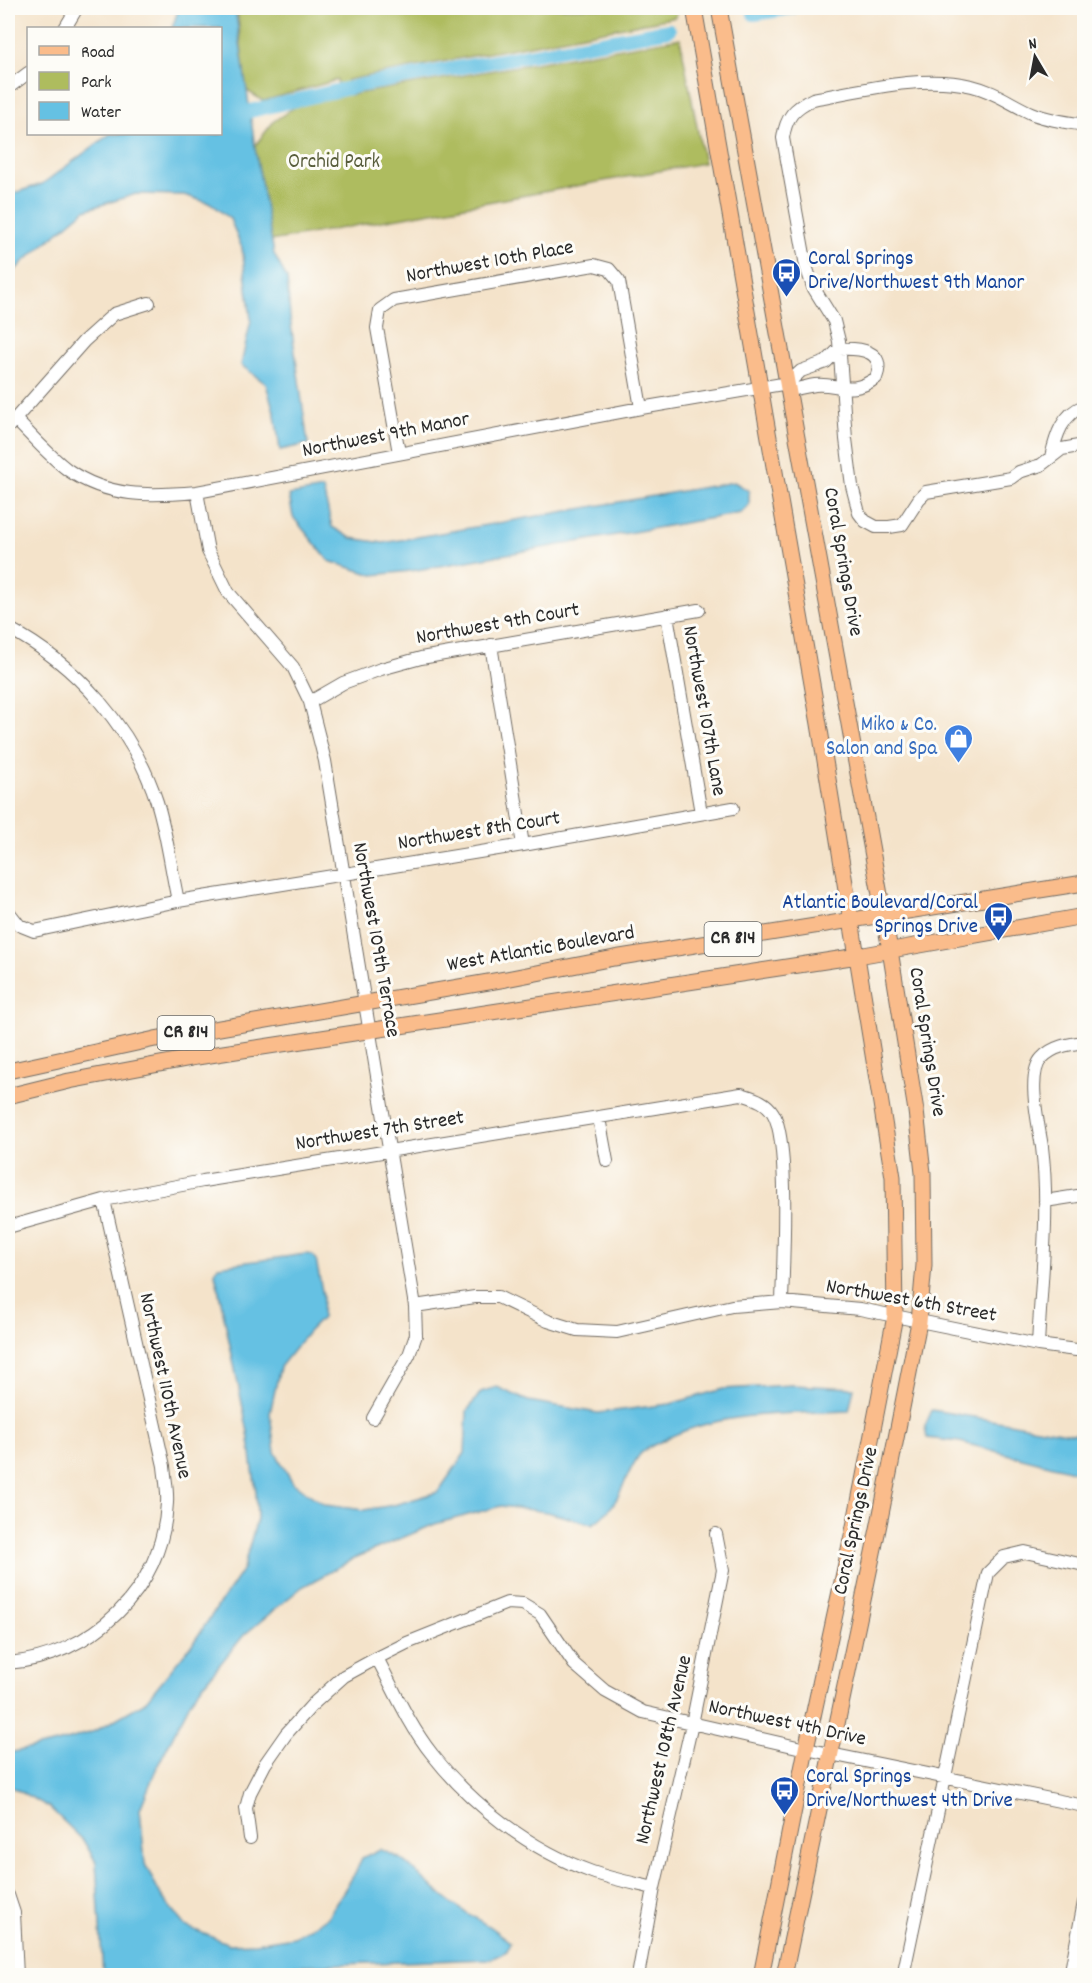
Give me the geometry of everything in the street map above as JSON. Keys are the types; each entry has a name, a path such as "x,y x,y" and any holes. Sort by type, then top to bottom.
{"main road":[{"name":"Coral Springs Drive","path":"694,8 852,920 893,1177 895,1316 856,1518 806,1749 761,1976"},
{"name":"Coral Springs Drive","path":"720,8 884,915 916,1111 922,1173 924,1265 919,1322 784,1976"},
{"name":"West Atlantic Boulevard","path":"8,1071 155,1039 614,958 1084,883"},
{"name":"CR 814","path":"8,1096 69,1081 185,1059 858,956 1084,916"}],"street":[{"path":"66,27 77,8"},
{"path":"8,88 27,74"},
{"path":"1084,125 1032,114 1011,101 970,86 927,82 907,83 813,99 799,106 785,125 783,138 806,266 813,287 834,321 839,349 852,486 859,513 865,520 876,526 902,525 926,492 1011,478 1019,472 1041,465 1062,449 1084,445"},
{"name":"Northwest 10th Place","path":"399,453 377,328 380,310 394,300 594,265 609,269 619,281 641,408"},
{"path":"11,423 84,341 114,314 149,303"},
{"path":"858,348 870,352 879,370 876,378 859,387 842,389 816,385 795,390 788,382 801,371 826,362 839,349 858,348"},
{"name":"Northwest 9th Manor","path":"11,423 67,470 93,484 120,493 156,496 197,492 788,382"},
{"path":"1051,457 1055,437 1065,419 1084,406"},
{"name":"Northwest 109th Terrace","path":"197,492 208,550 228,592 293,667 310,702 325,761 416,1306 416,1335 409,1355 373,1418"},
{"name":"Northwest 9th Court","path":"310,702 343,683 421,658 699,610"},
{"name":"Northwest 107th Lane","path":"667,615 701,813"},
{"path":"8,628 34,644 86,687 114,720 138,758 157,802 178,902"},
{"path":"491,645 523,846"},
{"name":"Northwest 8th Court","path":"8,911 19,925 34,931 178,902 523,846 733,808"},
{"path":"1038,1345 1045,1201 1042,1151 1033,1081 1041,1058 1063,1045 1084,1042"},
{"name":"Northwest 7th Street","path":"8,1227 104,1200 202,1181 741,1094 761,1101 773,1113 779,1131 783,1168 782,1302"},
{"path":"599,1118 607,1161"},
{"path":"1045,1201 1084,1195"},
{"name":"Northwest 110th Avenue","path":"8,1663 28,1661 64,1650 98,1631 127,1605 146,1578 161,1539 167,1503 165,1466 104,1200"},
{"name":"Northwest 6th Street","path":"416,1306 475,1297 498,1297 557,1324 577,1330 617,1332 710,1310 782,1302 860,1309 1038,1345 1084,1349"},
{"name":"Northwest 108th Avenue","path":"638,1976 654,1888 692,1724 723,1569 716,1534"},
{"path":"903,1976 988,1573 1004,1557 1025,1552 1084,1565"},
{"name":"Northwest 4th Drive","path":"377,1658 407,1643 507,1604 523,1604 540,1614 574,1664 605,1691 643,1712 806,1749 1084,1806"},
{"path":"250,1838 246,1808 250,1792 281,1742 313,1704 344,1676 377,1658 431,1753 465,1791 511,1829 551,1854 592,1872 654,1888"},
{"path":"8,1895 14,1913 18,1976"},
{"path":"1070,1976 1084,1902"}],"green space":[{"name":"Orchid Park","path":"237,8 678,8 676,17 347,80 350,95 680,38 704,163 271,241 254,147 274,121 302,102 340,95 337,80 263,101 246,90"}],"water":[{"path":"179,8 235,8 256,154 274,254 287,279 290,317 308,444 280,450 275,415 266,384 241,365 251,320 242,248 230,219 212,204 184,195 136,194 85,210 22,263 8,278 8,195 42,184 109,135 222,135 222,27 172,27"},
{"path":"734,482 749,491 749,505 741,513 411,571 373,575 329,561 293,517 289,495 323,489 332,527 351,538 383,543"},
{"path":"312,1255 316,1260 323,1296 322,1318 280,1367 270,1413 275,1452 293,1483 325,1505 364,1510 394,1505 438,1492 465,1453 467,1411 481,1392 497,1387 528,1401 598,1413 670,1404 723,1389 792,1385 854,1388 849,1411 729,1419 682,1432 651,1446 640,1454 615,1502 602,1517 592,1524 547,1512 501,1506 435,1524 357,1557 302,1587 244,1635 193,1697 157,1767 140,1809 145,1864 162,1897 185,1926 229,1944 294,1937 327,1918 362,1858 380,1849 401,1859 451,1903 510,1942 507,1951 491,1959 282,1966 234,1972 228,1975 103,1975 96,1862 83,1840 49,1807 8,1785 8,1753 57,1743 95,1731 144,1703 193,1643 243,1569 257,1519 256,1492 248,1432 215,1273 218,1266"},
{"path":"932,1410 1073,1434 1084,1432 1084,1474 960,1442 927,1438 925,1426"}],"waterway":[{"path":"754,14 792,8"},
{"path":"250,111 362,85 669,30"}],"place":[{"name":"Coral Springs Drive/Northwest 9th Manor","path":"787,298"},
{"name":"Miko & Co. Salon and Spa","path":"958,764"},
{"name":"Atlantic Boulevard/Coral Springs Drive","path":"999,942"},
{"name":"Coral Springs Drive/Northwest 4th Drive","path":"785,1816"}]}
